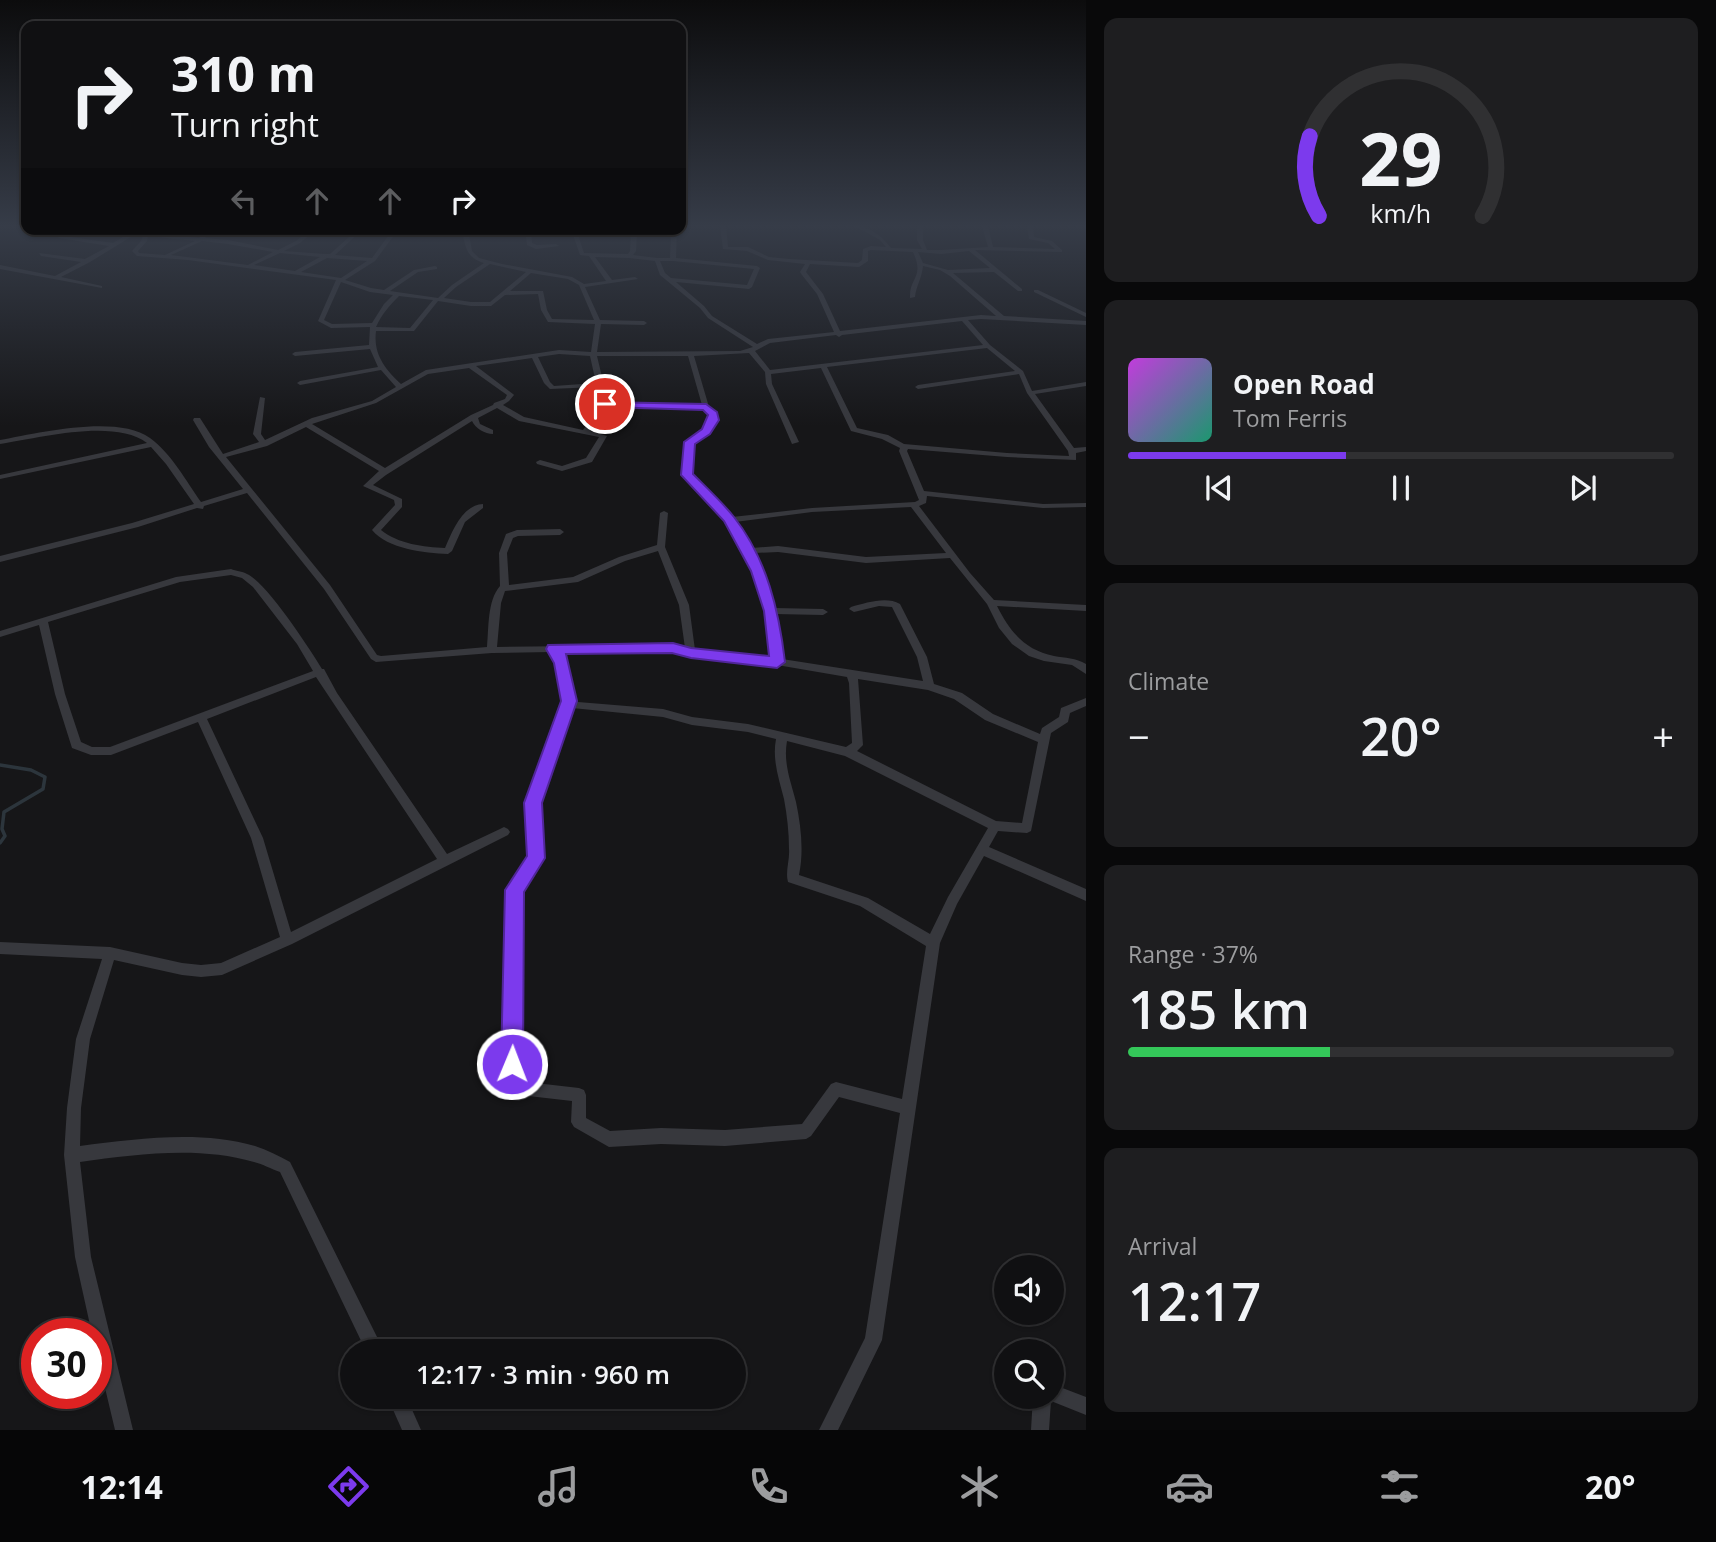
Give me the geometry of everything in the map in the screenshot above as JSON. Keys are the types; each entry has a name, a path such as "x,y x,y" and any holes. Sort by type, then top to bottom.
{"street":[{"path":"334,293 321,321 331,326 412,330 446,293"},
{"path":"390,293 488,305 502,293 512,293"},
{"path":"540,293 550,321 644,323"},
{"path":"585,293 598,322 593,359 605,404 586,431"},
{"path":"684,293 710,317 754,349 768,372 769,384 794,442"},
{"path":"818,293 823,309 839,335"},
{"path":"912,293 912,297"},
{"path":"972,293 1001,317"},
{"path":"1042,293 1086,314"},
{"path":"398,294 380,309 369,340 383,368 398,386"},
{"path":"223,456 264,444 306,424 374,402 426,372 534,355 559,352 690,353 754,349 768,341 964,319 1001,317 1084,324"},
{"path":"823,366 854,429 885,437 904,447 913,445 954,451 1073,458 1072,451 1030,393 1021,372 988,346 964,319"},
{"path":"768,372 988,346"},
{"path":"295,354 371,347"},
{"path":"690,353 706,407 713,415 713,420 706,431 689,442 687,475 730,520 764,584 772,611 777,662"},
{"path":"534,355 552,388 600,385"},
{"path":"471,366 512,395 367,486 395,498 399,505 376,530 380,537 416,547 448,551 461,521 480,506"},
{"path":"300,383 383,368"},
{"path":"918,387 1021,372"},
{"path":"1030,393 1086,384"},
{"path":"262,398 257,434 264,444"},
{"path":"496,404 522,419 599,433 604,438 589,460 562,469 540,462"},
{"path":"605,404 706,407"},
{"path":"474,417 477,425 490,432"},
{"path":"197,420 212,445 327,587 374,657 386,661 492,650 673,648 691,653 777,662 929,686 958,696 989,718 1044,740"},
{"path":"306,424 379,467 383,474"},
{"path":"0,442 98,428 133,432 145,437 152,444 200,507"},
{"path":"0,477 152,444"},
{"path":"730,520 812,510 916,504 923,501 922,493 902,451 904,447"},
{"path":"1072,451 1086,449"},
{"path":"0,559 200,507 248,490"},
{"path":"922,493 1043,506 1086,505"},
{"path":"916,504 914,505 991,603 1001,624 1020,648 1038,657 1077,661 1086,670"},
{"path":"664,513 661,547 684,605 691,653"},
{"path":"505,587 503,553 509,537 517,533 560,532"},
{"path":"492,650 496,603 499,592 505,587 575,580 622,559 661,547"},
{"path":"747,551 778,549 866,560 953,555"},
{"path":"0,634 179,579 231,572 245,576 256,585 300,642 333,696 445,861"},
{"path":"854,609 878,603 895,604 922,657 929,686"},
{"path":"991,603 1086,608"},
{"path":"772,611 823,612"},
{"path":"43,620 60,694 76,745 91,751 111,751 320,672"},
{"path":"554,649 559,653 562,663 569,701 533,803 536,858 514,890 511,1087 579,1095 579,1122 609,1139 661,1136 725,1138 806,1131 836,1088 909,1108"},
{"path":"848,752 858,746 854,683 851,674"},
{"path":"569,701 576,706 663,713 692,721 747,728 848,752 995,826 1027,828 1046,731 1064,719 1065,711 1086,702"},
{"path":"201,718 257,838 287,940"},
{"path":"782,737 778,752 790,804 796,864 792,878 864,902 933,943"},
{"path":"828,1430 873,1340 933,943 952,901 995,826"},
{"path":"0,948 110,953 201,971 222,969 287,940 504,832"},
{"path":"981,849 1086,895"},
{"path":"110,953 83,1039 74,1108 72,1155 83,1257 124,1430"},
{"path":"72,1155 131,1147 223,1148 255,1154 285,1167 369,1339"},
{"path":"1064,1398 1086,1406"},
{"path":"402,1409 412,1430"},
{"path":"1040,1430 1041,1409"}],"waterway":[{"path":"0,765 31,770 45,777 43,789 4,812 2,829 5,836 0,843"}],"route":[{"path":"512,1064 514,890 536,858 533,803 569,701 562,663 559,653 554,649 673,648 691,653 777,662 772,611 758,571 730,520 687,475 689,442 706,431 713,415 706,407 605,404"}]}
